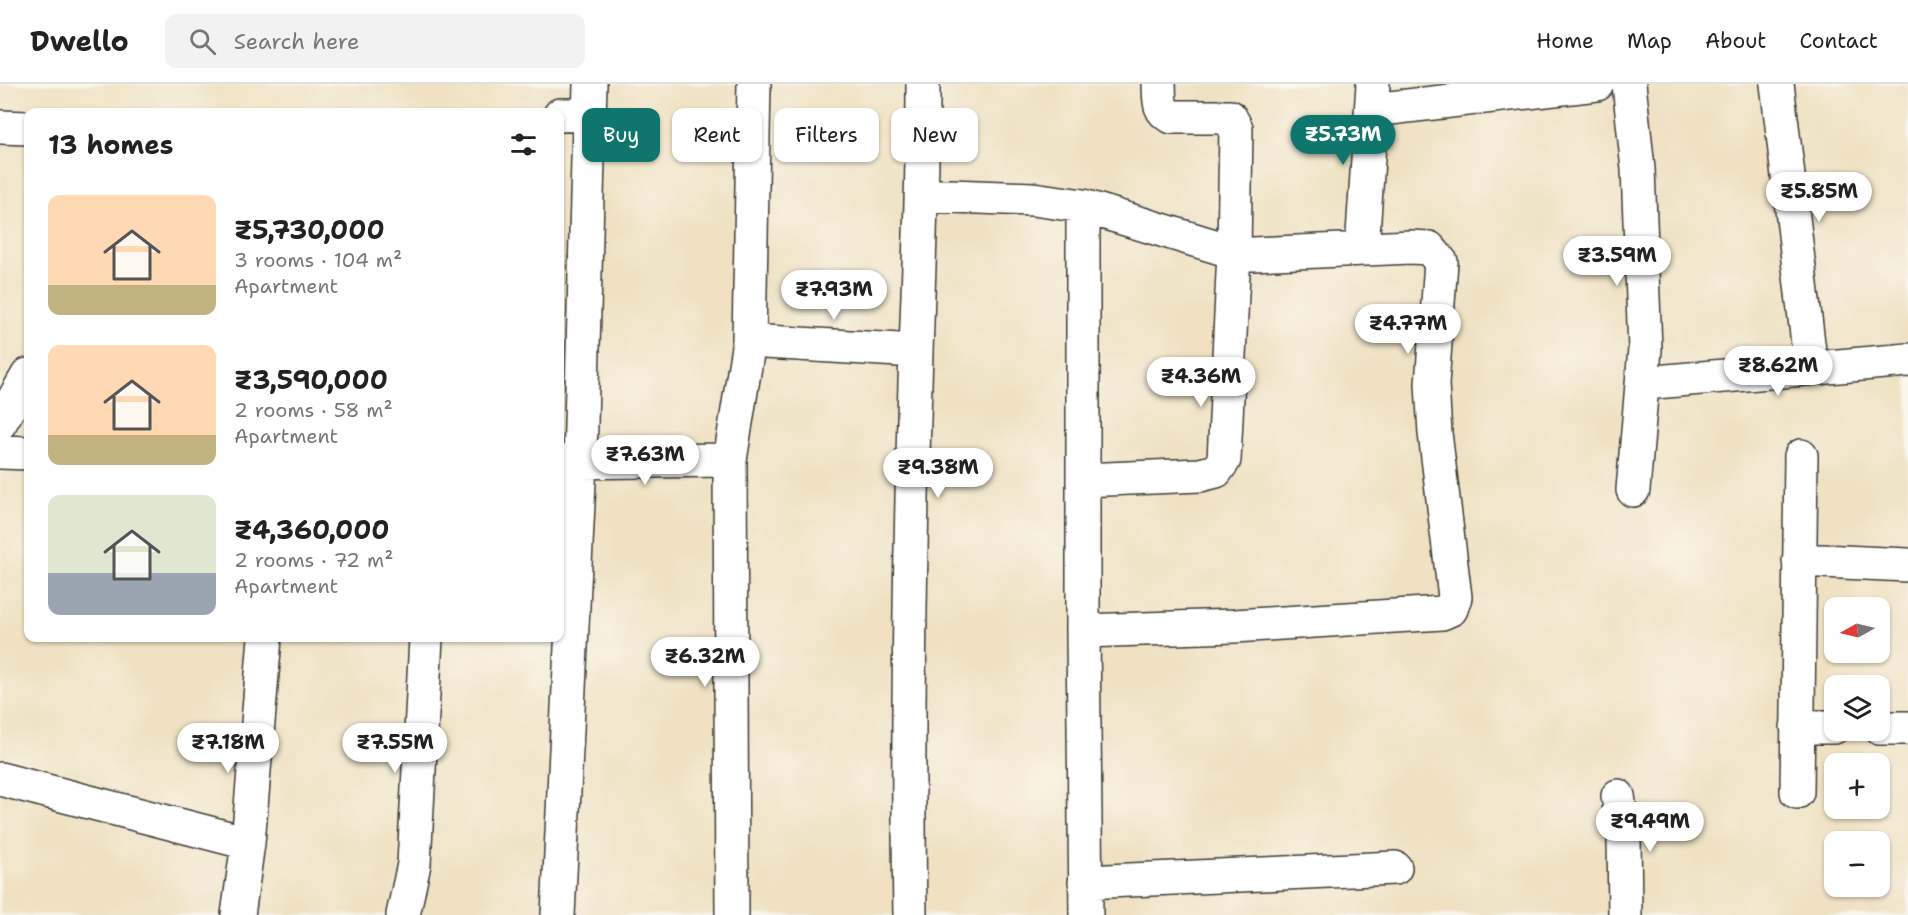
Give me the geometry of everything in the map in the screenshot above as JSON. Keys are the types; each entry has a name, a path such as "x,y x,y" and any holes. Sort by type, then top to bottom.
{"street":[{"path":"732,915 730,460 748,341 754,84"},
{"path":"910,915 908,764 916,351 923,195 923,84"},
{"path":"1083,480 1200,475 1216,471 1224,460 1234,252 1234,122 1230,117 1172,117 1164,114 1160,106 1159,84"},
{"path":"1362,249 1373,97 1597,84"},
{"path":"1629,84 1638,169 1646,350 1633,490"},
{"path":"1777,84 1811,368"},
{"path":"558,915 570,462 572,286 580,104"},
{"path":"0,127 24,128"},
{"path":"923,195 1033,199 1083,206 1234,252 1252,254 1430,248 1441,262 1432,384 1435,433 1455,597 1451,609 1442,613 1234,627 1083,631"},
{"path":"1083,206 1086,915"},
{"path":"748,341 916,351"},
{"path":"1644,383 1908,360"},
{"path":"0,423 24,382"},
{"path":"0,452 24,453"},
{"path":"1797,792 1801,456"},
{"path":"570,462 730,460"},
{"path":"1799,560 1908,565"},
{"path":"238,915 248,843 265,642"},
{"path":"403,915 414,864 426,642"},
{"path":"1797,727 1824,727"},
{"path":"1890,728 1908,728"},
{"path":"0,779 248,843"},
{"path":"1618,796 1624,837 1625,915"},
{"path":"1085,882 1395,868"}]}
